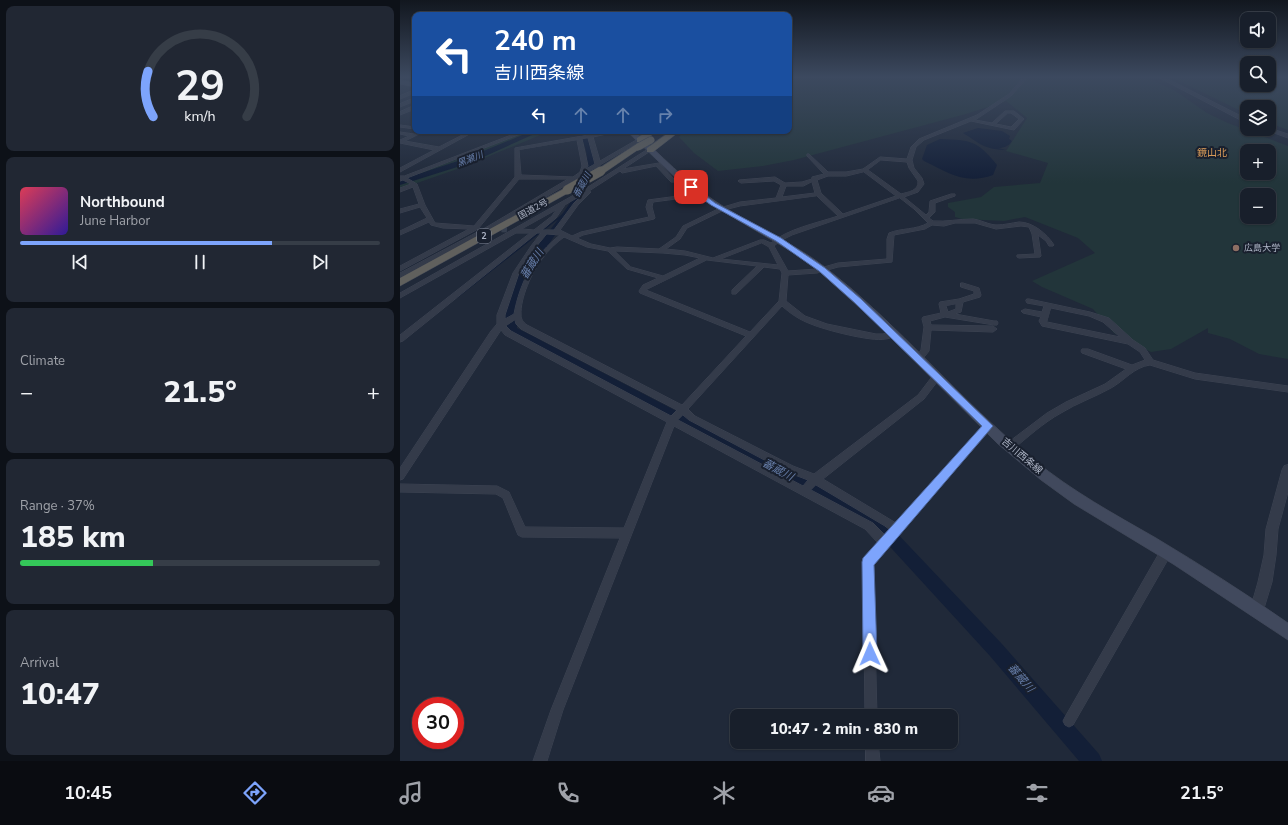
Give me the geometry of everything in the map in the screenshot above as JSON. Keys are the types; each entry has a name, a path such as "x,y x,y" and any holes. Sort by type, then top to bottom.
{"highway":[{"path":"645,144 651,134"},
{"name":"国道2号","path":"400,283 567,190 660,134"},
{"path":"645,144 669,134"}],"main road":[{"name":"吉川西条線","path":"633,134 645,144 666,169 699,194 774,243 822,270 846,290 1009,447 1054,483 1166,552 1257,610 1288,632"}],"street":[{"path":"714,260 762,241 774,243 790,234 916,191 922,184 910,161 914,146 919,140 971,120 983,113"},
{"path":"993,125 1007,113"},
{"path":"971,120 1012,129 1022,119 1013,113"},
{"path":"1229,113 1240,118"},
{"path":"400,126 412,128"},
{"path":"1276,130 1288,135"},
{"path":"1276,132 1288,135"},
{"path":"400,133 414,135"},
{"path":"400,170 467,134"},
{"path":"403,177 518,134"},
{"path":"400,269 476,228 518,177 517,149 579,138 587,134"},
{"path":"589,134 603,169"},
{"path":"401,142 414,135"},
{"path":"400,339 554,216 572,192 580,179 585,166 579,138"},
{"path":"401,142 439,149"},
{"path":"400,296 512,230 588,189 645,144"},
{"path":"809,155 827,174"},
{"path":"741,181 772,178 778,179 784,185 803,184 814,178 827,174 846,174 865,170 880,158 910,161"},
{"path":"622,171 657,164 666,169 674,181"},
{"path":"400,276 490,229 583,172 603,169"},
{"path":"400,476 501,325 515,315 529,273 594,179 603,169"},
{"path":"518,177 594,179 603,169"},
{"path":"865,170 902,197 929,220 944,224 955,221 970,220 996,227 1021,224 1031,226 1052,245"},
{"path":"403,177 414,184 422,205 433,224 436,226 490,229"},
{"path":"814,178 818,194 842,216"},
{"path":"400,190 414,184"},
{"path":"778,199 784,185"},
{"path":"572,238 581,234 652,218 649,207 650,201 699,194"},
{"path":"660,251 678,238 685,227 722,209 740,204 818,194"},
{"path":"512,230 558,232 589,246 610,250 617,249 685,253 714,260 762,265 784,270 822,270 838,265 890,260 891,234 896,231 924,227 932,212 932,202 953,195"},
{"path":"400,211 422,205"},
{"path":"400,233 430,219"},
{"path":"1019,256 1038,256 1035,234 1031,226"},
{"path":"546,231 533,247 516,273 501,315 501,325 508,333 869,526 885,542"},
{"path":"540,761 557,710 672,421 782,302 784,270 774,243"},
{"path":"610,250 629,268 664,278"},
{"path":"706,258 643,288 642,291 751,335"},
{"path":"734,292 762,265"},
{"path":"945,315 942,304 960,301 978,295 977,290 963,285"},
{"path":"918,359 925,351 928,328 926,319 959,310 960,301"},
{"path":"1029,301 1090,314 1106,320 1130,342 1141,349 1148,357 1150,362"},
{"path":"782,302 792,312 805,320 822,326 876,338 892,334"},
{"path":"1048,305 1043,321 1044,324 1130,342"},
{"path":"1025,311 1045,315"},
{"path":"515,315 518,322 524,327 681,410 692,418 790,469 814,479 889,523 896,530"},
{"path":"928,328 993,326 945,315"},
{"path":"554,357 564,349"},
{"path":"1085,351 1132,368"},
{"path":"1009,447 1045,418 1063,407 1108,386 1138,364 1150,362 1195,376 1288,389"},
{"path":"804,491 814,479 921,396 936,376"},
{"path":"871,709 868,562 988,426"},
{"path":"1257,610 1265,582 1270,555 1272,529 1286,487 1288,470"},
{"path":"400,488 497,490 506,495 522,532 627,534"},
{"path":"1069,721 1166,552"},
{"path":"872,749 873,761"}],"green space":[{"path":"792,113 971,113 794,160 763,166 718,171 694,153 679,137 682,134 792,134"},
{"path":"1020,113 1206,113 1240,128 1240,136 1262,136 1288,146 1288,359 1259,354 1230,339 1208,333 1208,328 1171,349 1151,352 1114,333 1093,309 1042,287 1032,281 1095,253 1078,238 1025,217 1004,221 962,219 955,217 955,212 948,207 948,203 981,197 994,187 1040,183 1048,163 1006,151 1027,118"},
{"path":"1276,113 1288,113 1288,130 1276,126"},
{"path":"520,134 543,134 463,167 400,189 400,180"}],"water":[{"path":"978,128 1002,131 1010,136 1009,139 1012,141 1005,147 998,148 1006,150 992,148 983,145 963,133"},
{"path":"940,139 966,141 978,146 997,165 993,175 974,179 965,178 949,173 924,161 922,159 927,145"}],"waterway":[{"name":"黒瀬川","path":"400,183 467,161 531,134"},
{"name":"蕃蔵川","path":"583,134 591,158 591,166 588,176 573,203 524,273 519,284 511,312 510,323 512,330 873,521 887,533 996,650 1092,761"},
{"path":"507,258 565,213"},
{"path":"457,297 508,257"}],"tunnel":[{"path":"493,229 509,230"}],"place":[{"name":"広島大学","path":"1236,248"}],"district":[{"name":"鏡山北","path":"1212,153"}],"route":[{"path":"691,187 713,204 778,240 822,270 858,301 988,426 897,530 884,542 868,562 870,654"}],"water label":[{"name":"番蔵川","path":"582,185"}]}
